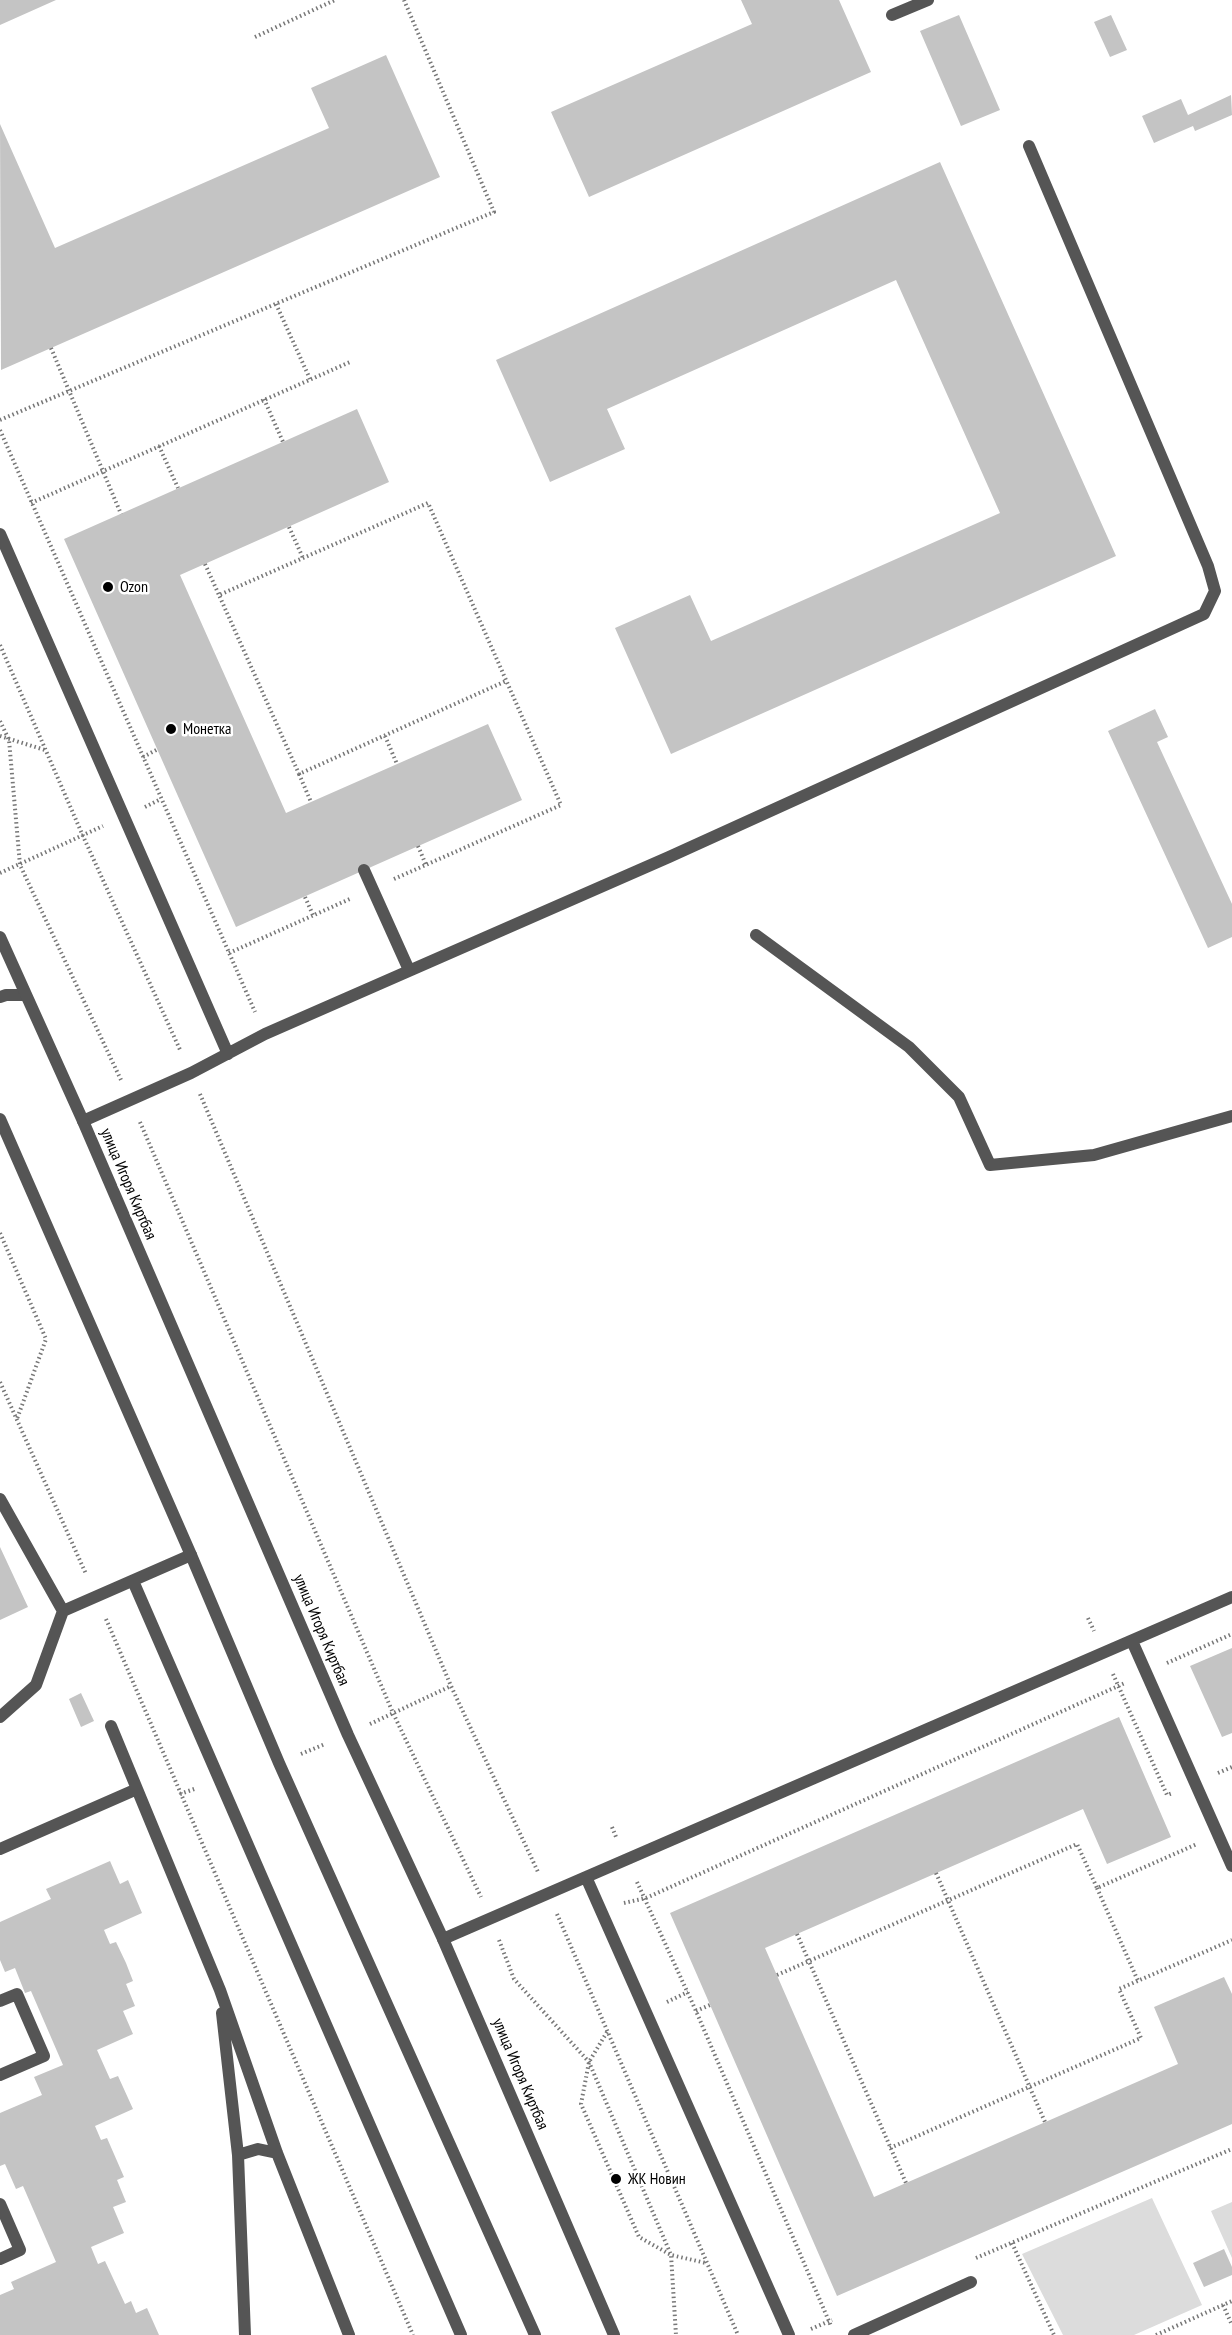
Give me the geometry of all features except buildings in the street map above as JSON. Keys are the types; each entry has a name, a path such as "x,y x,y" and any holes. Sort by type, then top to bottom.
{"street":[{"path":"892,15 928,0"},
{"path":"83,1121 191,1073 265,1034 669,857 1204,614 1215,591 1208,566 1029,146"},
{"path":"0,534 228,1054"},
{"path":"364,870 409,970"},
{"path":"756,934 909,1047 959,1097 990,1165 1094,1155 1232,1116"},
{"name":"улица Игоря Киртбая","path":"0,938 83,1121 348,1734 443,1939 614,2335"},
{"path":"0,997 25,994"},
{"path":"0,1119 191,1555 279,1763 535,2335"},
{"path":"0,1499 63,1611"},
{"path":"0,1718 36,1685 63,1611 191,1555"},
{"path":"133,1581 460,2335"},
{"path":"443,1939 1232,1597"},
{"path":"1131,1641 1232,1866"},
{"path":"111,1726 220,1990 276,2153 349,2335"},
{"path":"0,1849 137,1789"},
{"path":"586,1877 789,2335"},
{"path":"220,1990 238,2155 245,2335"},
{"path":"0,2001 17,1994 44,2056 0,2075"},
{"path":"238,2155 258,2149 276,2153"},
{"path":"0,2204 20,2250 0,2259"},
{"path":"854,2335 971,2283"}],"path":[{"path":"255,37 335,0"},
{"path":"0,420 494,212 404,0"},
{"path":"276,304 310,379"},
{"path":"51,348 121,514"},
{"path":"31,503 350,362"},
{"path":"264,399 283,442"},
{"path":"0,430 265,1034"},
{"path":"159,446 178,488"},
{"path":"219,596 428,503 561,805 229,953"},
{"path":"289,527 303,558"},
{"path":"205,564 311,802"},
{"path":"0,645 83,836 191,1073 451,1686 549,1893 738,2335"},
{"path":"298,774 506,681"},
{"path":"0,721 9,740 20,865 131,1101 393,1713 491,1918 514,1979 589,2062 671,2254 676,2335"},
{"path":"0,736 46,750"},
{"path":"385,736 397,764"},
{"path":"142,757 158,749"},
{"path":"0,873 161,799"},
{"path":"418,846 426,865"},
{"path":"305,897 313,915"},
{"path":"0,1233 46,1339 17,1420"},
{"path":"0,1382 97,1598 413,2335"},
{"path":"600,1908 646,1898 1232,1634"},
{"path":"279,1763 451,1686"},
{"path":"1131,1712 1150,1756"},
{"path":"180,1794 219,1779"},
{"path":"612,1827 696,2011 835,2335"},
{"path":"1097,1888 1218,1835"},
{"path":"777,1975 1077,1844 1138,1981"},
{"path":"936,1873 1045,2122"},
{"path":"796,1934 906,2183"},
{"path":"890,2148 1141,2038 1119,1989 1232,1940"},
{"path":"696,2011 710,2005"},
{"path":"608,2032 589,2062 581,2104 639,2237 671,2254 707,2263"},
{"path":"982,2256 1232,2149"},
{"path":"1012,2243 1054,2335"},
{"path":"1156,2335 1232,2301"},
{"path":"1223,2305 1232,2325"}],"shaded area":[{"path":"1152,2198 1202,2305 1134,2335 1063,2335 1022,2254"},
{"path":"1232,2202 1232,2258 1211,2211"}],"place":[{"name":"Ozon","path":"108,587"},
{"name":"Монетка","path":"171,729"},
{"name":"ЖК Новин","path":"616,2179"}]}
